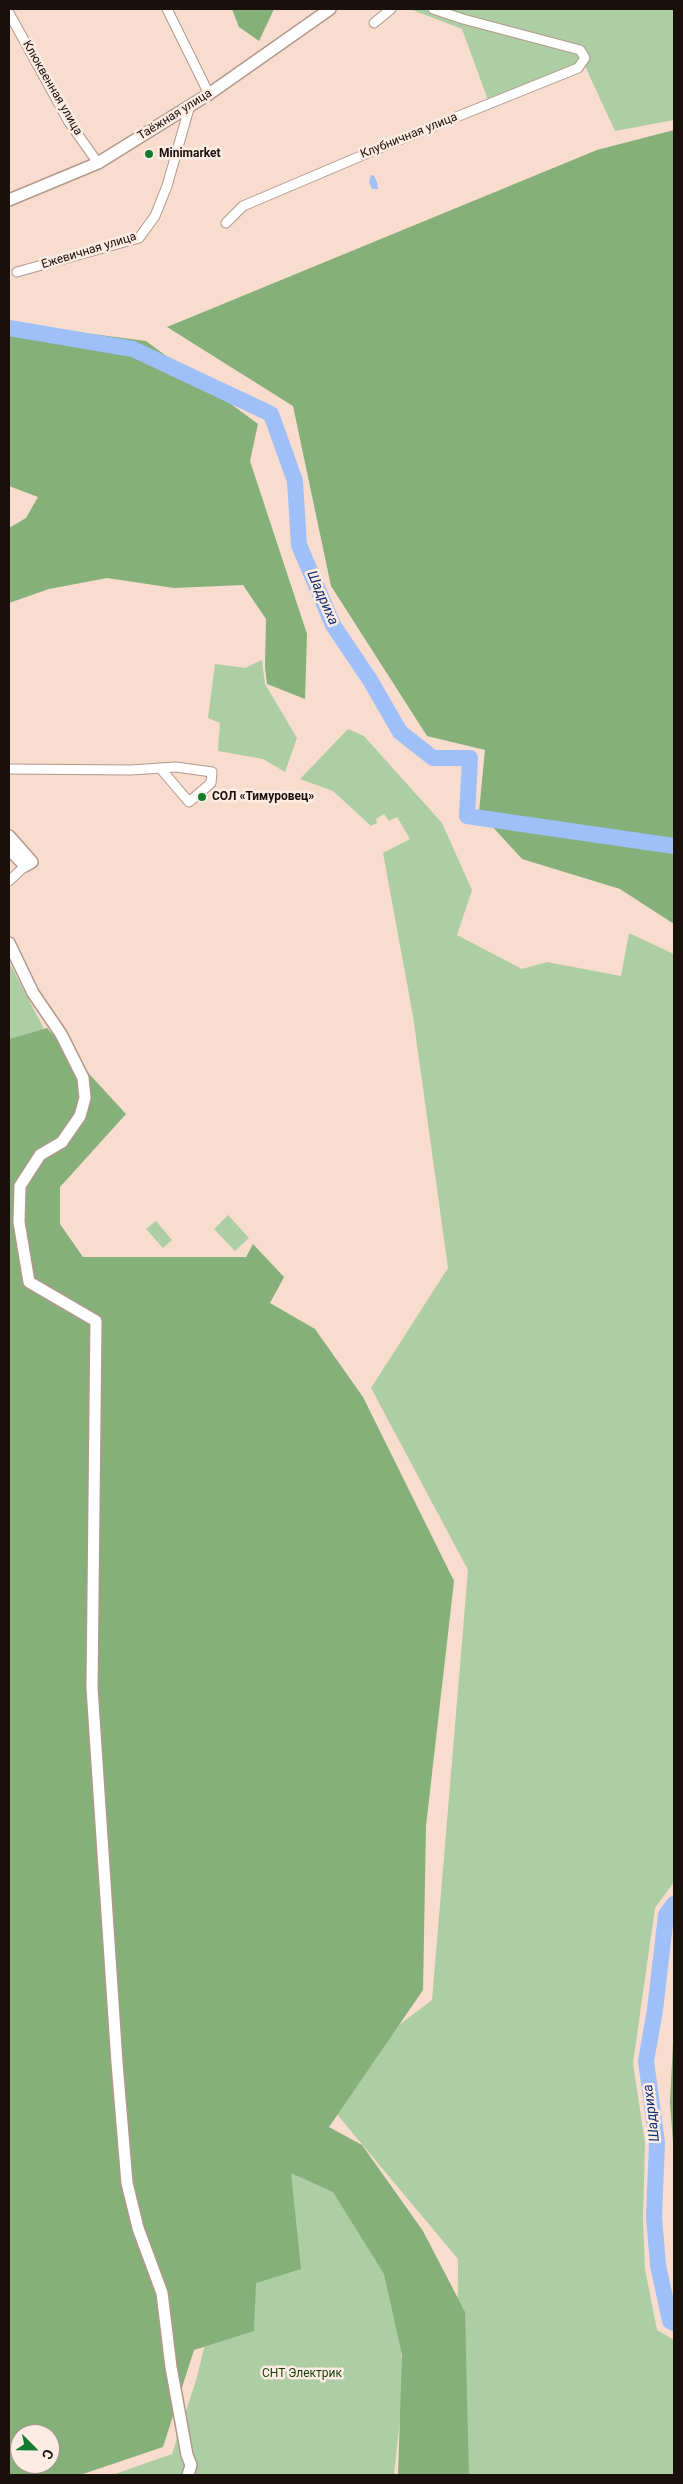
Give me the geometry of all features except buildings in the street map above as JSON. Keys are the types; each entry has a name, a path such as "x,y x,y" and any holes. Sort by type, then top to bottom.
{"street":[{"path":"167,9 209,94"},
{"name":"Таёжная улица","path":"9,200 98,163 209,94 330,9"},
{"path":"374,24 391,9"},
{"name":"Клубничная улица","path":"226,223 243,206 382,147 578,68 585,58 580,50 463,19 433,9"},
{"name":"Клюквенная улица","path":"9,13 69,122 98,163"},
{"name":"Ежевичная улица","path":"17,272 138,238 156,216 167,186 190,106"},
{"path":"9,769 131,770 160,768 176,767 212,772 210,783 189,802 160,768"},
{"path":"9,836 32,862 9,881"},
{"path":"9,850 25,866"},
{"path":"9,943 33,993 61,1034 83,1078 86,1098 80,1116 62,1142 40,1155 20,1186 19,1222 29,1282 96,1321 92,1688 117,2063 127,2183 138,2228 162,2294 170,2367 187,2455 191,2465 188,2475"}],"green space":[{"path":"232,9 274,9 259,41 239,27"},
{"path":"410,9 674,9 674,120 615,131 584,64 488,100 462,29"},
{"path":"674,130 674,924 620,889 522,859 479,812 485,750 427,736 331,586 293,406 167,327 597,150"},
{"path":"9,323 146,341 258,424 250,461 307,634 305,699 267,684 265,667 266,619 243,585 174,588 107,578 49,589 9,603 9,528 26,518 38,497 9,486"},
{"path":"262,660 265,684 297,738 285,772 263,759 218,751 220,723 208,718 215,664 245,668"},
{"path":"348,729 364,736 442,823 472,890 457,935 522,969 547,962 621,976 629,933 674,954 674,1882 655,1908 633,2063 645,2143 643,2219 645,2269 657,2330 674,2340 674,2475 457,2475 458,2259 315,2088 432,2000 468,1570 371,1388 448,1268 413,1016 383,853 410,839 397,817 389,821 384,814 376,819 377,823 371,826 333,791 300,779"},
{"path":"9,962 44,1029 9,1039"},
{"path":"47,1028 126,1114 60,1187 60,1224 83,1257 246,1257 253,1244 284,1277 270,1303 315,1329 363,1397 454,1581 426,1826 423,1990 329,2127 362,2145 423,2231 465,2312 469,2475 398,2475 402,2355 384,2274 333,2192 291,2173 301,2269 256,2283 254,2331 194,2350 163,2447 80,2475 9,2475 9,1039"},
{"path":"228,1215 249,1238 235,1251 214,1229"},
{"path":"156,1221 172,1240 163,1248 146,1229"},
{"path":"674,2022 674,2156 670,2103"},
{"name":"СНТ Электрик","path":"288,2161 327,2170 394,2277 404,2381 394,2475 112,2475 172,2454 197,2377 216,2298"}],"water":[{"path":"371,175 374,176 377,182 378,189 372,189 369,182"}],"waterway":[{"name":"Шадриха","path":"9,328 133,349 271,414 295,481 299,545 333,625 370,680 400,732 433,758 470,758 467,816 674,846"},
{"name":"Шадриха","path":"674,1904 666,1915 655,2010 646,2061 657,2143 654,2217 658,2265 670,2321 674,2323"}],"place":[{"name":"Minimarket","path":"149,154"},
{"name":"СОЛ «Тимуровец»","path":"202,797"}]}
